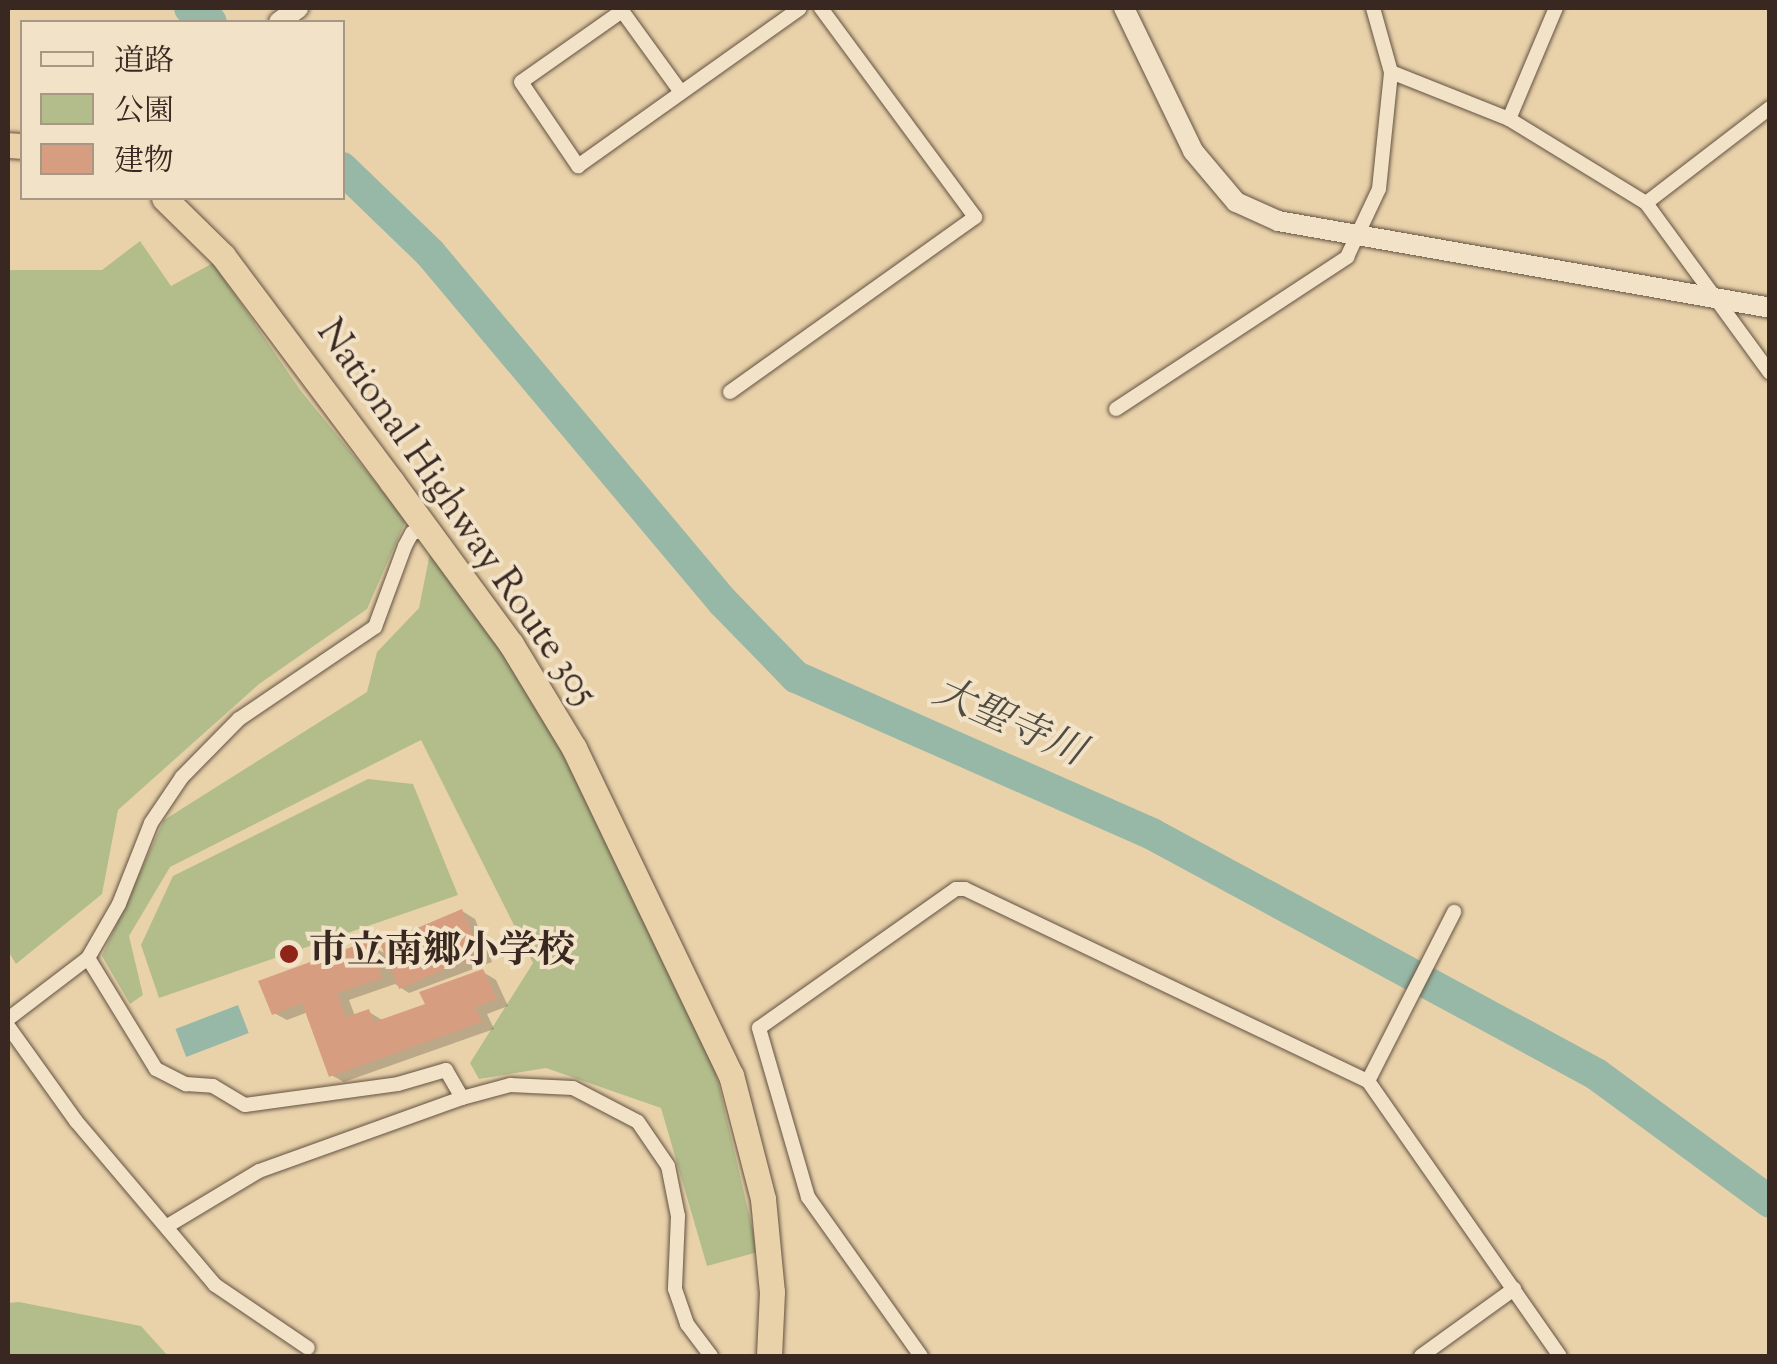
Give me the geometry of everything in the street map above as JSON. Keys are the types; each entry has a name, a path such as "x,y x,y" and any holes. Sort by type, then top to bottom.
{"highway":[{"name":"National Highway Route 305","path":"166,200 223,256 427,530 511,644 574,748 714,1033 746,1120 763,1199 772,1292 769,1356"}],"street":[{"path":"680,91 621,9 521,82 578,166 800,8"},
{"path":"730,392 975,217 822,8"},
{"path":"1124,8 1212,181 1236,202 1278,221 1770,308"},
{"path":"1116,409 1347,257 1378,190 1392,72 1373,8"},
{"path":"1509,120 1556,8"},
{"path":"1392,72 1509,120 1646,203 1708,294 1727,309 1770,373"},
{"path":"1646,203 1770,108"},
{"path":"308,1348 215,1285 169,1225 76,1121 8,1023 88,958 170,792 239,718 375,627 405,546 412,533 427,530"},
{"path":"921,1356 808,1197 759,1028 956,889 1368,1081 1560,1356"},
{"path":"1368,1081 1454,912"},
{"path":"88,958 156,1069 186,1084 213,1086 244,1105 398,1084 446,1070 462,1098"},
{"path":"169,1225 259,1172 462,1098 510,1085 555,1085 605,1101 638,1122 676,1187 675,1289 687,1324 711,1356"},
{"path":"1420,1356 1514,1289"}],"green space":[{"path":"140,241 171,286 213,263 301,391 406,520 367,609 259,684 118,810 102,894 16,964 8,951 8,270 102,270"},
{"path":"430,553 563,735 706,1031 758,1252 707,1266 661,1108 546,1068 479,1079 470,1063 533,963 421,740 170,867 129,936 143,995 130,1004 102,956 164,820 367,692 377,652 419,608"},
{"path":"368,779 413,784 458,895 159,998 141,945 173,876"},
{"path":"8,1303 141,1326 168,1356 8,1356"}],"shaded area":[{"path":"238,1005 249,1033 186,1057 175,1029"}],"building":[{"path":"462,909 481,954 399,989 380,944"},
{"path":"368,941 383,978 337,993 346,1017 369,1009 374,1022 425,1004 419,992 483,969 497,999 475,1007 482,1022 329,1077 302,1003 272,1015 258,981"}],"waterway":[{"name":"大聖寺川","path":"190,8 208,20"},
{"name":"大聖寺川","path":"345,171 430,253 723,602 796,677 1152,834 1596,1074 1770,1202"}],"place":[{"name":"市立南郷小学校","path":"289,954"}]}
